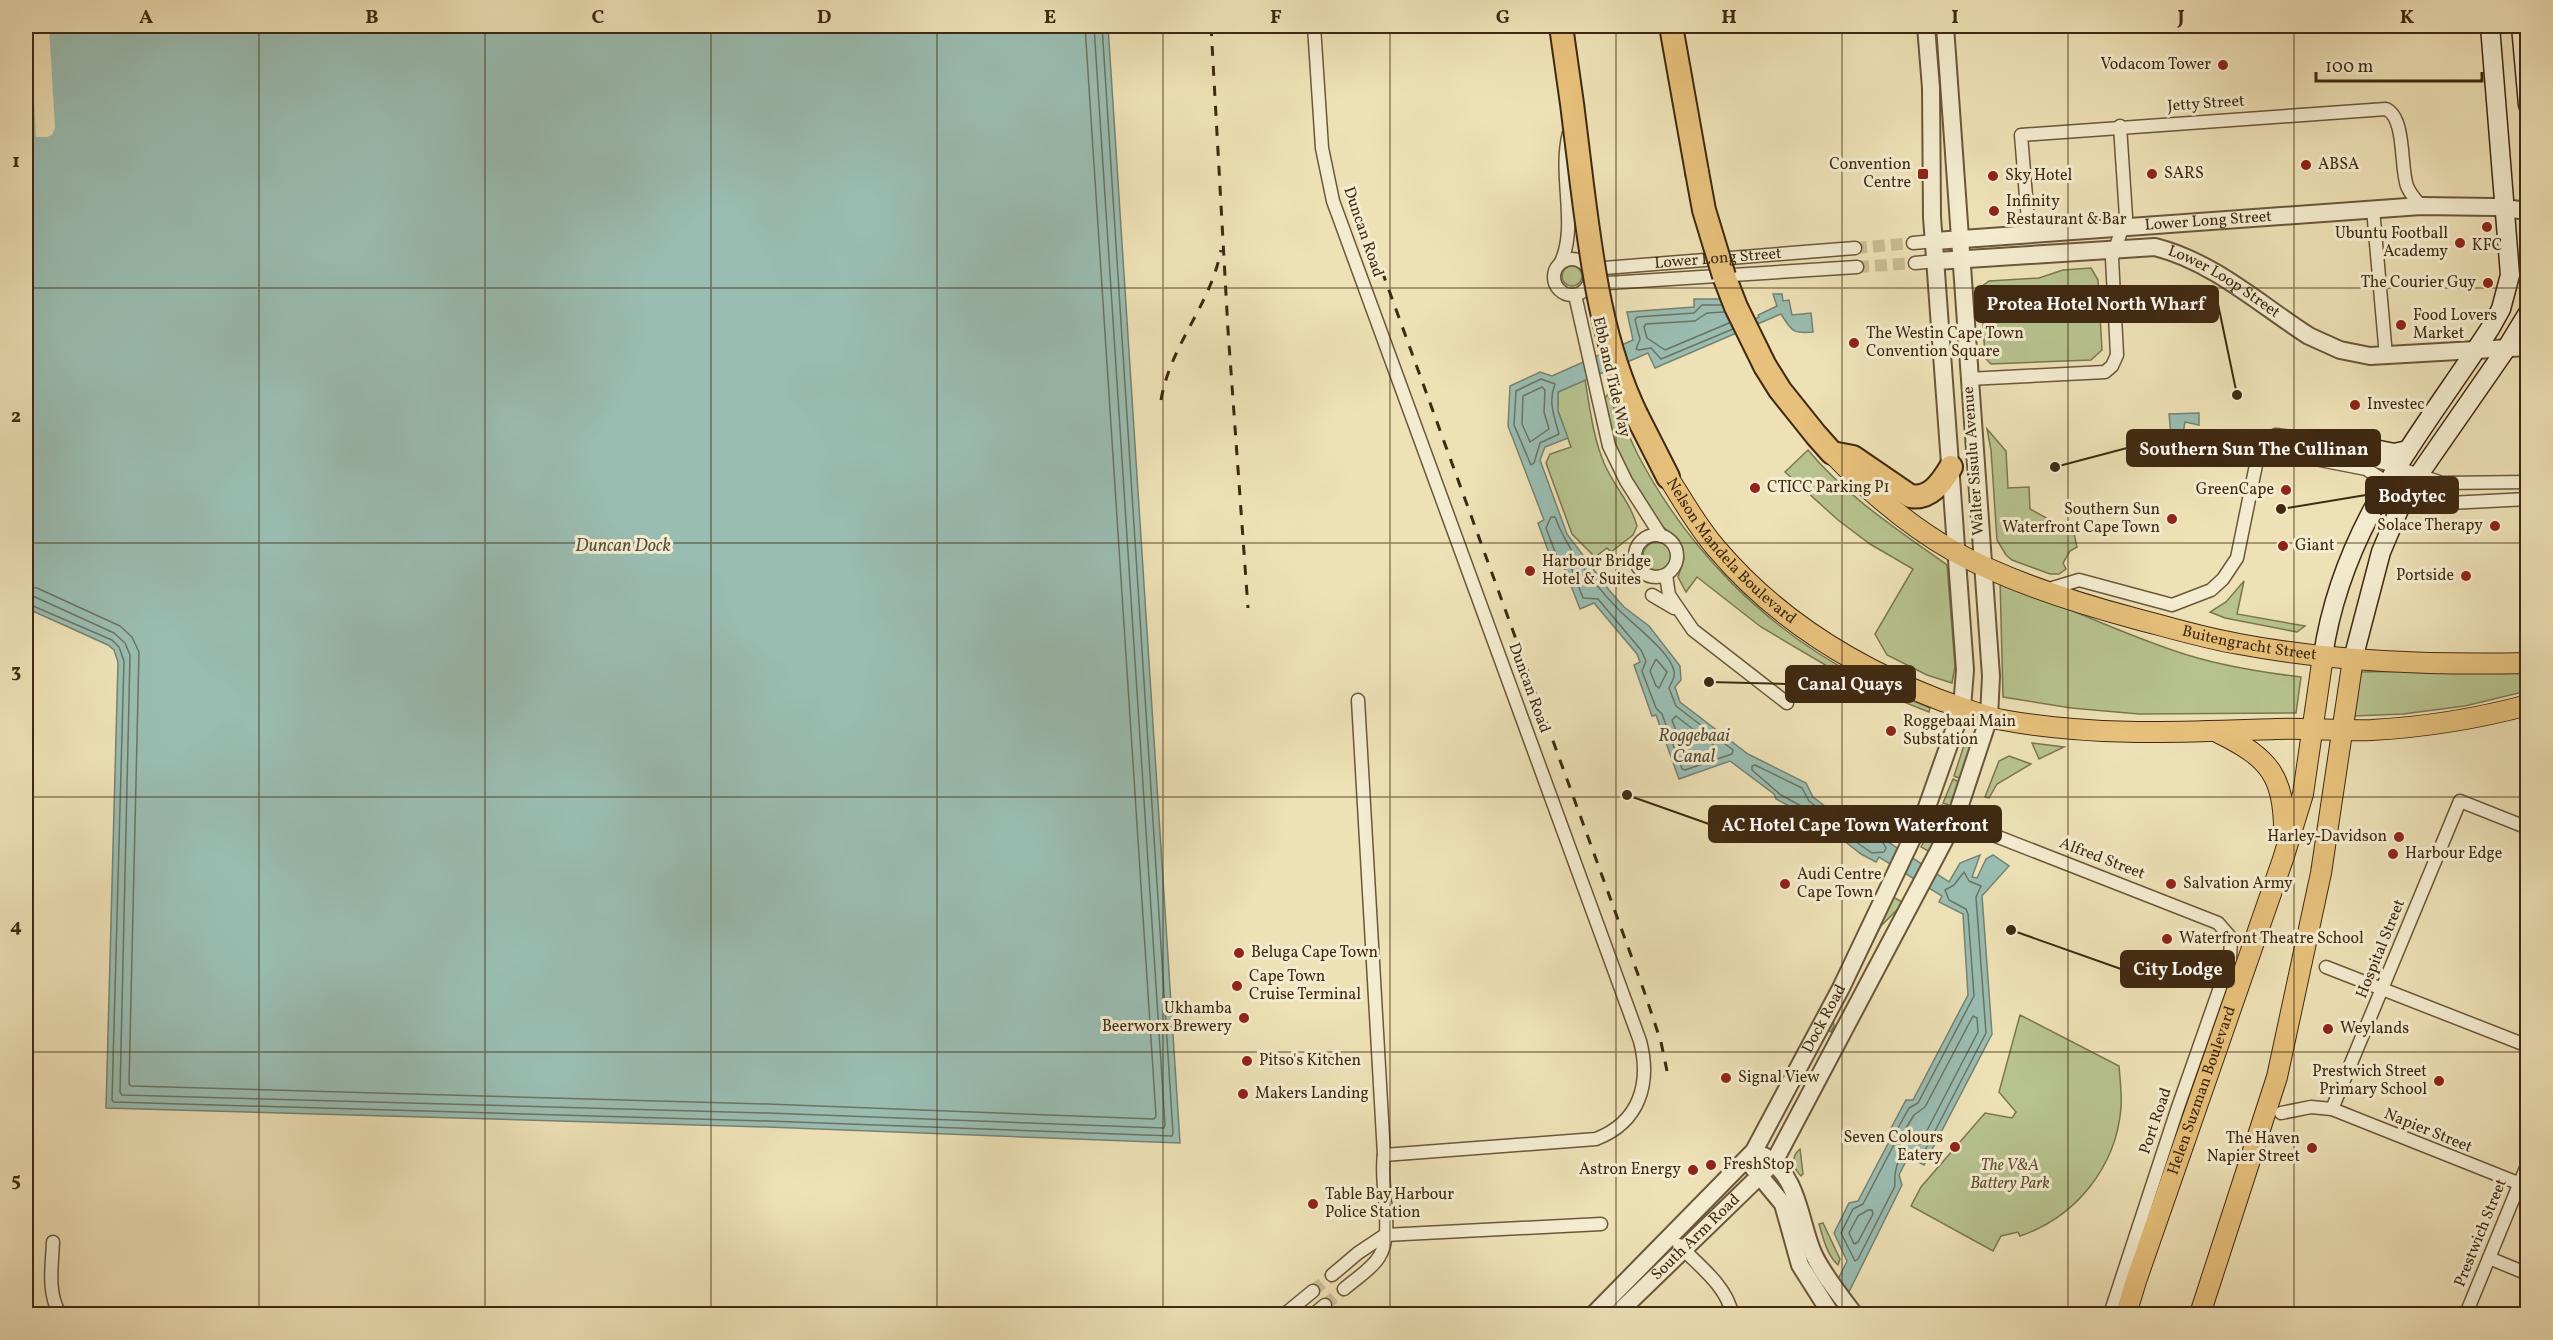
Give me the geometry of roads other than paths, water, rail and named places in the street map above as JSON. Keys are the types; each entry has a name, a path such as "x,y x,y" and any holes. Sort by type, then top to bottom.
{"highway":[{"path":"1671,26 1704,210 1736,307 1755,347 1780,390 1830,451 1854,457 1910,496 1915,497 1928,493 1941,485 1951,467"},
{"name":"Nelson Mandela Boulevard","path":"1567,32 1591,255 1607,336 1632,406 1668,477"}],"main road":[{"path":"2323,656 2328,621 2340,580 2368,514 2496,318 2506,293 2510,275 2490,26"},
{"path":"2521,26 2528,105"},
{"path":"2200,1314 2262,1129 2277,1077 2323,861 2353,659 2381,552 2406,493 2417,475 2528,313"},
{"path":"2318,449 2336,441 2394,453 2408,450"},
{"path":"1830,451 1868,490 1900,515 1956,552 1982,565"},
{"name":"Nelson Mandela Boulevard","path":"1668,477 1697,524 1716,548 1778,610 1835,650 1906,688 1989,717"},
{"name":"Buitengracht Street","path":"1982,565 2080,603 2237,644 2323,656 2396,662 2528,663"},
{"name":"Helen Suzman Boulevard","path":"2126,1314 2139,1270 2283,859 2303,794 2323,656"},
{"path":"1989,717 2102,731 2342,730 2450,723 2528,705"},
{"path":"2216,731 2255,753 2274,774 2284,808 2283,859"}],"street":[{"name":"Duncan Road","path":"1314,26 1322,148 1333,201 1646,1061 1644,1083 1629,1117 1615,1130 1596,1139 1384,1155"},
{"path":"1568,233 1579,261 1589,272 1588,284 1583,291 1575,295 1560,291 1554,282 1554,271 1565,254 1568,233 1564,167 1567,142 1577,102 1567,32 1570,26"},
{"name":"Walter Sisulu Avenue","path":"1926,26 1931,88 1932,217 1965,670 1962,708"},
{"name":"Walter Sisulu Avenue","path":"1945,26 1968,380 1992,676 1989,717"},
{"name":"Jetty Street","path":"2029,233 2021,135 2120,126 2386,109 2393,114 2398,125 2407,186 2421,206"},
{"path":"1968,380 2105,372 2112,366 2117,355 2113,249 2126,217 2120,126"},
{"name":"Lower Long Street","path":"1913,243 2421,206 2505,207 2528,211"},
{"path":"2373,209 2386,356"},
{"name":"Lower Loop Street","path":"1936,261 2155,247 2171,251 2226,279 2282,319 2323,344 2355,355 2386,356 2528,347"},
{"name":"Lower Long Street","path":"1579,261 1604,268 1855,248"},
{"path":"1561,262 1579,261"},
{"path":"1915,263 1936,261"},
{"name":"Lower Long Street","path":"1588,284 1857,267"},
{"name":"Ebb and Tide Way","path":"1575,295 1609,446 1636,497 1661,536"},
{"path":"2045,591 2079,580 2172,605 2211,590 2233,567 2237,558 2258,459 2276,435 2282,435 2360,467 2388,484 2425,500 2449,503 2528,499"},
{"path":"2318,449 2398,468 2433,481 2452,484 2528,482"},
{"name":"Ebb and Tide Way","path":"1636,497 1645,521 1642,541"},
{"path":"1652,595 1665,575 1676,564 1677,557 1673,543 1654,535 1642,541 1636,552 1636,559 1641,571 1646,574 1653,577 1665,575"},
{"path":"1646,574 1652,595 1670,604 1682,615"},
{"path":"1665,575 1669,595 1696,632 1787,703"},
{"path":"1344,1289 1378,1258 1385,1235 1382,1169 1384,1155 1358,700"},
{"name":"Dock Road","path":"1751,1155 1840,988 1927,807 1962,708"},
{"name":"Dock Road","path":"1774,1162 1955,819 1989,717"},
{"name":"Hospital Street","path":"2332,1109 2460,801 2528,828"},
{"name":"Alfred Street","path":"1955,819 2218,923 2231,938"},
{"name":"Port Road","path":"2110,1314 2177,1110 2230,959 2231,938"},
{"path":"2326,967 2528,1046"},
{"name":"Napier Street","path":"2281,1113 2311,1107 2332,1109 2523,1186"},
{"path":"1751,1155 1774,1162 1799,1202 1813,1252 1852,1312"},
{"path":"1751,1155 1760,1176 1783,1204 1800,1265 1831,1314"},
{"name":"South Arm Road","path":"1594,1314 1751,1155"},
{"name":"South Arm Road","path":"1617,1314 1774,1162"},
{"name":"Prestwich Street","path":"2466,1314 2523,1186 2528,1163"},
{"path":"1332,1275 1358,1253 1385,1235 1601,1224"},
{"path":"1671,1237 1718,1286 1728,1300 1732,1314"},
{"path":"53,1242 52,1290 54,1303 60,1314"},
{"path":"2489,1258 2528,1274"},
{"path":"1285,1314 1313,1291"},
{"path":"1314,1314 1325,1305"}],"water":[{"name":"Duncan Dock","path":"26,26 1108,26 1180,1143 767,1127 106,1108 118,662 114,650 108,645 26,608"},
{"name":"Roggebaai Canal","path":"1773,294 1782,294 1783,301 1789,300 1792,315 1811,313 1813,332 1793,330 1781,314 1655,368 1648,353 1558,392 1558,411 1568,438 1545,447 1540,460 1567,534 1609,590 1624,607 1649,626 1680,666 1681,680 1675,687 1680,702 1748,754 1806,783 1813,797 1850,825 1865,815 1893,830 1888,842 1949,882 1960,863 1980,855 1972,877 1977,878 1986,859 1993,855 2009,866 1982,896 1992,1034 1924,1165 1908,1157 1899,1175 1902,1185 1838,1314 1821,1314 1847,1261 1834,1233 1849,1203 1858,1201 1893,1134 1890,1130 1906,1100 1913,1100 1968,995 1963,914 1939,902 1942,896 1879,857 1876,862 1861,854 1820,822 1776,799 1774,794 1730,761 1679,779 1656,715 1652,716 1634,665 1640,662 1637,654 1594,603 1580,609 1563,565 1554,567 1538,523 1544,520 1508,426 1510,386 1540,372 1552,376 1633,340 1627,312 1694,307 1694,299 1745,299 1755,319 1759,317 1758,315 1777,306"},
{"path":"2199,413 2199,425 2185,422 2183,433 2199,437 2171,435 2169,414"}],"tunnel":[{"path":"1855,248 1913,243"},
{"path":"1857,267 1915,263"},
{"path":"1313,1291 1332,1275"},
{"path":"1325,1305 1344,1289"}],"railway":[{"path":"1211,26 1228,330 1248,608"},
{"path":"1161,400 1173,361 1208,289 1221,250"},
{"path":"1382,271 1644,991 1661,1042 1667,1071"}],"place":[{"name":"Vodacom Tower","path":"2223,65"},
{"name":"ABSA","path":"2306,165"},
{"name":"Convention Centre","path":"1923,174"},
{"name":"SARS","path":"2152,174"},
{"name":"Sky Hotel","path":"1993,176"},
{"name":"Infinity Restaurant & Bar","path":"1994,211"},
{"name":"KFC","path":"2487,227"},
{"name":"Ubuntu Football Academy","path":"2460,243"},
{"name":"The Courier Guy","path":"2488,283"},
{"name":"Food Lovers Market","path":"2401,325"},
{"name":"The Westin Cape Town Convention Square","path":"1854,343"},
{"name":"Protea Hotel North Wharf","path":"2237,395"},
{"name":"Investec","path":"2355,405"},
{"name":"Southern Sun The Cullinan","path":"2055,467"},
{"name":"CTICC Parking P1","path":"1755,488"},
{"name":"GreenCape","path":"2286,490"},
{"name":"Bodytec","path":"2281,509"},
{"name":"Southern Sun Waterfront Cape Town","path":"2172,519"},
{"name":"Solace Therapy","path":"2495,526"},
{"name":"Giant","path":"2283,546"},
{"name":"Harbour Bridge Hotel & Suites","path":"1530,571"},
{"name":"Portside","path":"2466,576"},
{"name":"Canal Quays","path":"1709,682"},
{"name":"Roggebaai Main Substation","path":"1891,731"},
{"name":"AC Hotel Cape Town Waterfront","path":"1627,795"},
{"name":"Harley-Davidson","path":"2399,837"},
{"name":"Harbour Edge","path":"2393,854"},
{"name":"Audi Centre Cape Town","path":"1785,884"},
{"name":"Salvation Army","path":"2171,884"},
{"name":"City Lodge","path":"2011,930"},
{"name":"Waterfront Theatre School","path":"2167,939"},
{"name":"Beluga Cape Town","path":"1239,953"},
{"name":"Cape Town Cruise Terminal","path":"1237,986"},
{"name":"Ukhamba Beerworx Brewery","path":"1244,1018"},
{"name":"Weylands","path":"2328,1029"},
{"name":"Pitso's Kitchen","path":"1247,1061"},
{"name":"Signal View","path":"1726,1078"},
{"name":"Prestwich Street Primary School","path":"2439,1081"},
{"name":"Makers Landing","path":"1243,1094"},
{"name":"Seven Colours Eatery","path":"1955,1147"},
{"name":"The Haven Napier Street","path":"2312,1148"},
{"name":"FreshStop","path":"1711,1165"},
{"name":"Astron Energy","path":"1693,1170"},
{"name":"Table Bay Harbour Police Station","path":"1313,1204"}],"park label":[{"name":"The V&A Battery Park","path":"2010,1175"}]}
